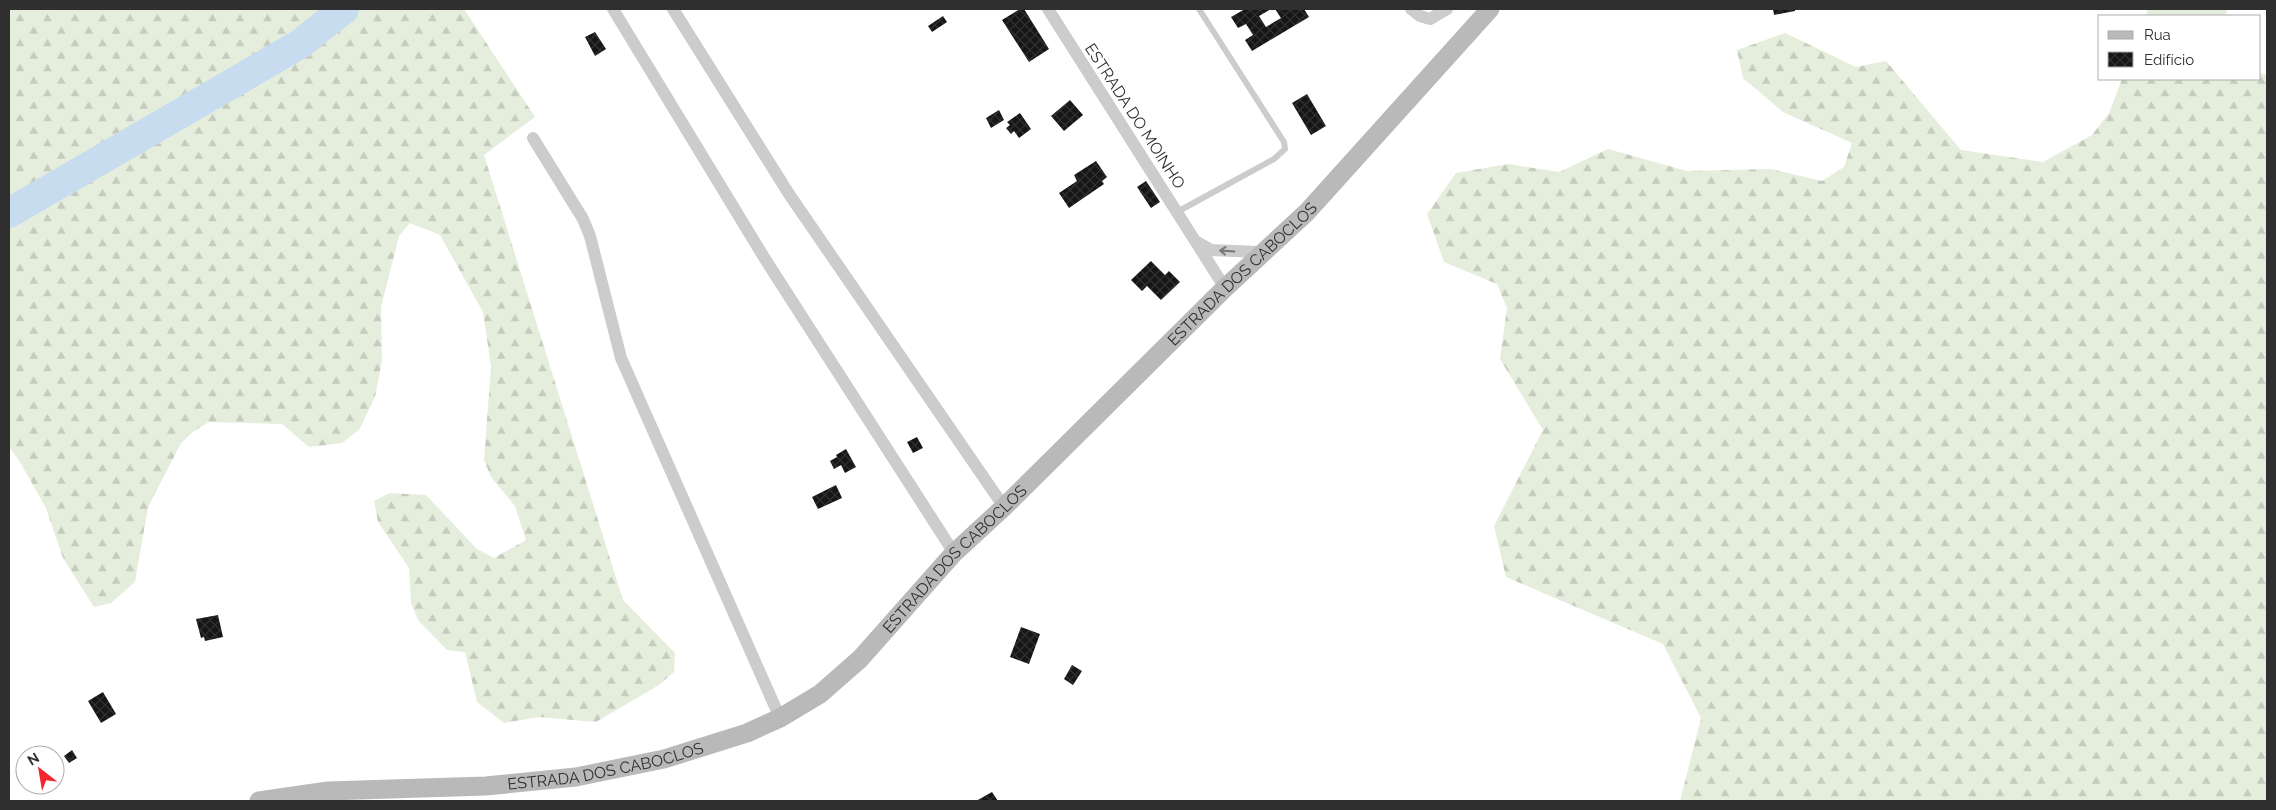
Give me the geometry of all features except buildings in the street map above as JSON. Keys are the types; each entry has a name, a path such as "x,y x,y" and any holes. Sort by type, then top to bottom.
{"street":[{"path":"613,9 765,259 954,553"},
{"path":"673,9 789,194 1004,507"},
{"name":"ESTRADA DO MOINHO","path":"1048,9 1225,288"},
{"path":"1411,9 1420,16 1430,19 1448,9"},
{"name":"ESTRADA DOS CABOCLOS","path":"259,801 328,791 486,786 576,777 664,759 747,733 780,718 820,694 860,659 954,553 1004,507 1225,288 1307,212 1490,9"},
{"path":"533,138 583,219 590,236 621,358 780,718"},
{"path":"1195,240 1211,250 1258,252 1260,255"}],"lane":[{"path":"1177,212 1274,159 1285,149 1284,142 1199,9"}],"green space":[{"path":"9,9 464,9 535,117 484,155 623,600 675,653 674,672 659,685 596,722 539,717 504,723 477,702 465,652 447,650 418,620 411,603 409,568 378,522 374,501 390,493 426,495 477,549 494,558 526,540 515,506 491,477 484,460 491,367 483,312 440,235 410,223 399,236 381,307 382,360 375,397 359,430 342,443 309,447 282,424 209,422 194,431 181,443 148,507 135,582 111,603 94,607 63,558 46,508 20,462 9,447"},
{"path":"2148,9 2227,9 2226,15 2146,15"},
{"path":"1785,33 1856,67 1886,61 1961,150 2043,162 2092,135 2109,113 2122,80 2261,80 2261,73 2267,75 2267,801 1680,801 1701,718 1663,644 1506,577 1494,526 1543,430 1500,359 1507,308 1497,284 1444,262 1427,214 1456,173 1508,164 1559,172 1608,149 1687,171 1771,169 1822,181 1844,167 1852,143 1783,112 1743,78 1737,50"}],"waterway":[{"path":"9,213 300,44 344,9"}]}
